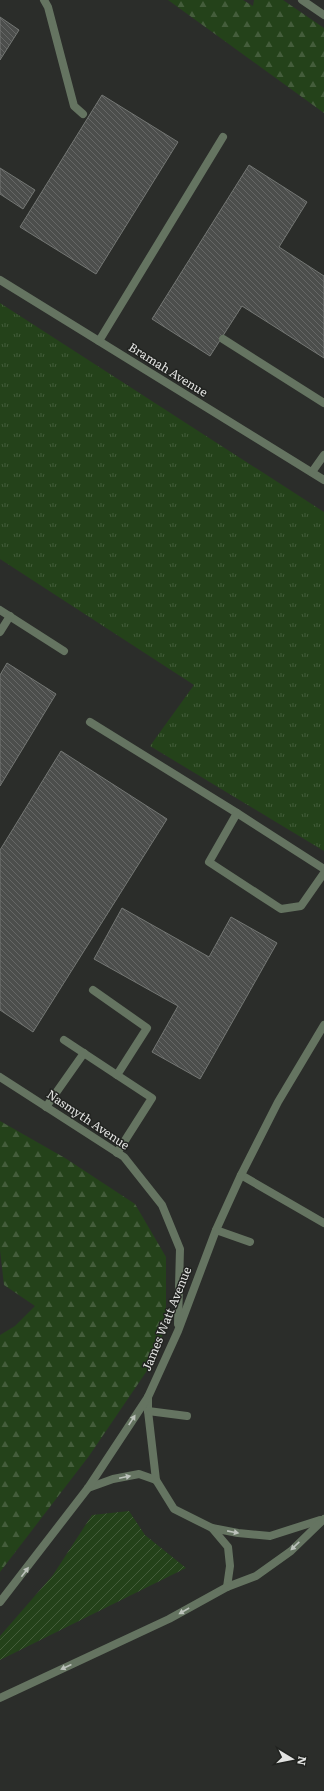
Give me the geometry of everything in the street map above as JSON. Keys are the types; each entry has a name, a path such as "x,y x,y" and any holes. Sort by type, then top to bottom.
{"street":[{"path":"44,0 48,7 74,106 83,114"},
{"path":"302,0 324,15"},
{"path":"99,341 223,137"},
{"name":"Bramah Avenue","path":"0,280 324,480"},
{"path":"223,339 324,403"},
{"path":"312,472 324,455"},
{"path":"0,610 64,651"},
{"path":"0,632 10,616"},
{"path":"90,722 324,869"},
{"path":"237,813 208,862 281,909 301,906 324,873"},
{"path":"94,990 147,1028 117,1075"},
{"name":"James Watt Avenue","path":"0,1602 88,1488 148,1397 178,1331 216,1230 241,1174 278,1102 324,1025"},
{"path":"64,1040 152,1098 117,1153"},
{"path":"46,1107 84,1053"},
{"name":"Nasmyth Avenue","path":"0,1077 124,1157 162,1205 180,1249 178,1331"},
{"path":"241,1174 324,1223"},
{"path":"216,1230 250,1242"},
{"path":"148,1397 148,1412 156,1480 174,1509 212,1528 238,1533 270,1536 324,1519"},
{"path":"148,1412 187,1416"},
{"path":"88,1488 114,1479 139,1474 156,1480"},
{"path":"1,1696 169,1620 227,1587 256,1576 291,1551 324,1519"},
{"path":"212,1528 228,1547 230,1566 227,1587"}],"green space":[{"path":"168,0 243,0 253,6 254,0 283,0 324,28 324,113"},
{"path":"0,303 324,512 324,851 150,746 194,685 0,559"},
{"path":"0,1121 65,1158 135,1204 166,1257 166,1315 159,1353 89,1456 0,1572 0,1335 15,1326 35,1306 4,1285 0,1250"},
{"path":"129,1511 145,1535 186,1568 0,1660 0,1636 53,1575 92,1515"}],"building":[{"path":"0,17 19,30 0,60"},
{"path":"102,95 178,142 96,274 20,227"},
{"path":"249,165 307,202 279,247 324,276 324,358 242,306 210,356 152,319"},
{"path":"0,168 35,190 23,209 0,194"},
{"path":"7,663 56,694 0,786 0,675"},
{"path":"61,751 167,819 33,1032 0,1010 0,850"},
{"path":"122,908 209,957 231,917 277,943 200,1079 152,1052 178,1006 94,959"}]}
